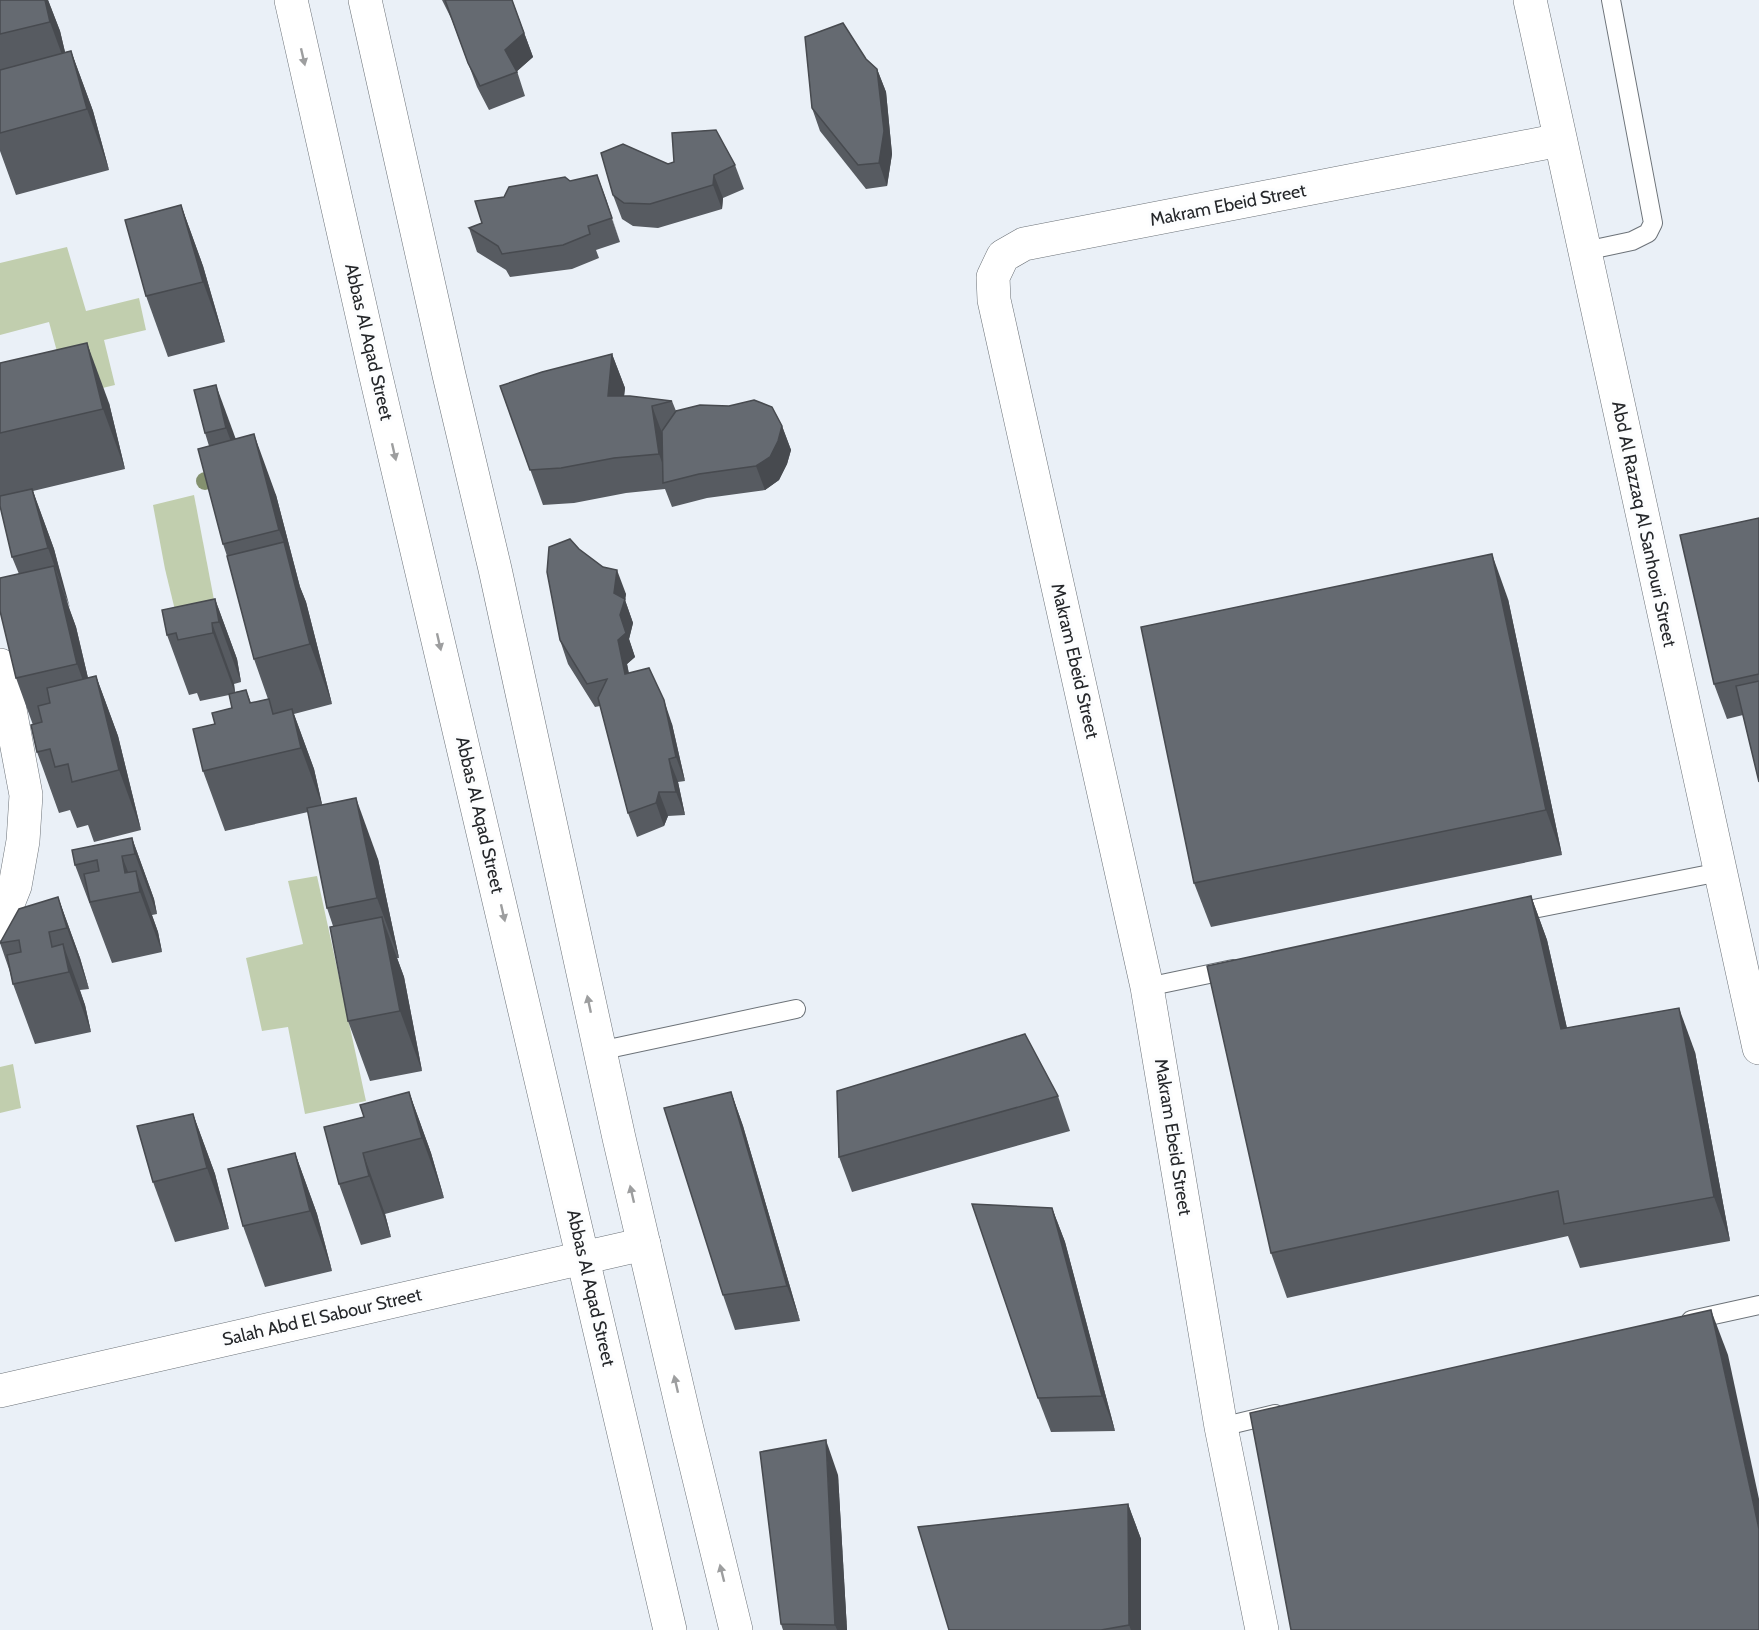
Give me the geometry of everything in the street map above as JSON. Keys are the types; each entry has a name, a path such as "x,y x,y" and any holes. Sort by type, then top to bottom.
{"street":[{"name":"Abbas Al Aqad Street","path":"291,0 374,368 670,1630"},
{"path":"365,0 495,569 599,1051 736,1630"},
{"name":"Abd Al Razzaq Al Sanhouri Street","path":"1530,0 1759,1048"},
{"name":"Makram Ebeid Street","path":"1262,1630 1221,1426 1147,987 997,311 993,277 1003,256 1024,244 1560,140"},
{"path":"0,665 26,795 23,841 15,886 0,924"},
{"name":"Salah Abd El Sabour Street","path":"0,1391 645,1244"}],"lane":[{"path":"1585,251 1632,241 1648,233 1653,223 1611,0"},
{"path":"1498,916 1720,872"},
{"path":"1147,987 1252,965"},
{"path":"599,1051 796,1009"},
{"path":"1677,1323 1759,1305"},
{"path":"1221,1426 1292,1411"}],"green space":[{"path":"67,247 86,311 139,298 146,330 104,340 115,385 69,396 49,322 0,335 0,263"},
{"path":"194,495 219,626 181,635 153,505"},
{"path":"317,876 366,1101 305,1114 288,1027 262,1031 246,958 303,944 288,881"},
{"path":"13,1064 21,1108 0,1113 0,1067"}],"building":[{"path":"0,0 45,0 50,22 0,34"},
{"path":"445,0 512,0 524,33 505,50 517,72 480,86 468,63"},
{"path":"843,23 866,59 877,69 884,131 879,163 858,165 812,108 805,37"},
{"path":"71,51 87,109 0,133 0,70"},
{"path":"716,130 735,165 714,175 713,185 650,204 624,203 613,195 601,153 623,144 668,164 674,162 672,133"},
{"path":"597,175 612,218 588,226 590,234 563,245 502,254 498,246 469,228 482,223 475,201 504,197 509,187 565,177 570,181"},
{"path":"181,205 203,282 146,296 125,220"},
{"path":"87,343 103,409 0,433 0,363"},
{"path":"612,354 608,396 672,401 652,406 659,454 614,458 561,468 530,470 500,386 542,372"},
{"path":"216,385 226,428 205,433 194,390"},
{"path":"754,400 772,407 782,426 770,457 756,466 699,474 663,483 662,431 676,411 700,405 729,406"},
{"path":"254,434 279,530 223,544 198,449"},
{"path":"32,489 48,548 12,557 0,506 0,496"},
{"path":"1759,518 1759,674 1714,684 1680,535"},
{"path":"570,539 579,549 603,567 617,570 614,593 625,599 620,615 626,633 618,640 625,674 649,668 664,700 676,757 669,759 676,792 659,792 656,803 628,813 598,698 607,679 587,684 560,640 547,572 549,547"},
{"path":"284,542 310,644 254,659 227,556"},
{"path":"1492,554 1546,810 1194,883 1141,627"},
{"path":"54,566 77,664 16,678 0,611 0,578"},
{"path":"215,599 219,622 212,623 213,633 178,640 176,633 167,635 162,610"},
{"path":"96,676 119,770 72,782 68,764 55,767 50,749 37,752 31,725 42,722 38,706 50,703 47,688"},
{"path":"1759,681 1759,782 1736,686"},
{"path":"246,690 250,703 269,699 273,714 292,709 301,748 203,771 193,729 215,724 212,713 232,708 229,694"},
{"path":"356,798 377,898 327,908 307,808"},
{"path":"132,838 135,854 122,856 125,873 136,871 140,892 90,902 84,874 99,871 97,860 75,865 72,850"},
{"path":"1531,896 1561,1029 1679,1008 1714,1197 1564,1224 1558,1191 1271,1253 1207,966"},
{"path":"58,897 67,928 49,932 52,947 63,944 69,972 13,984 7,955 21,952 19,940 0,943 19,909"},
{"path":"382,917 400,1011 348,1021 330,927"},
{"path":"1025,1034 1058,1096 839,1157 837,1091"},
{"path":"409,1092 422,1138 363,1153 369,1176 339,1184 324,1127 364,1117 360,1105"},
{"path":"731,1092 787,1286 723,1295 664,1108"},
{"path":"193,1114 207,1168 153,1182 137,1126"},
{"path":"295,1153 310,1211 243,1226 228,1169"},
{"path":"972,1204 1052,1208 1102,1396 1038,1398"},
{"path":"1711,1310 1759,1529 1759,1630 1291,1630 1250,1413"},
{"path":"826,1440 835,1625 781,1624 760,1452"},
{"path":"1128,1504 1129,1625 1101,1630 949,1630 918,1527"}]}
